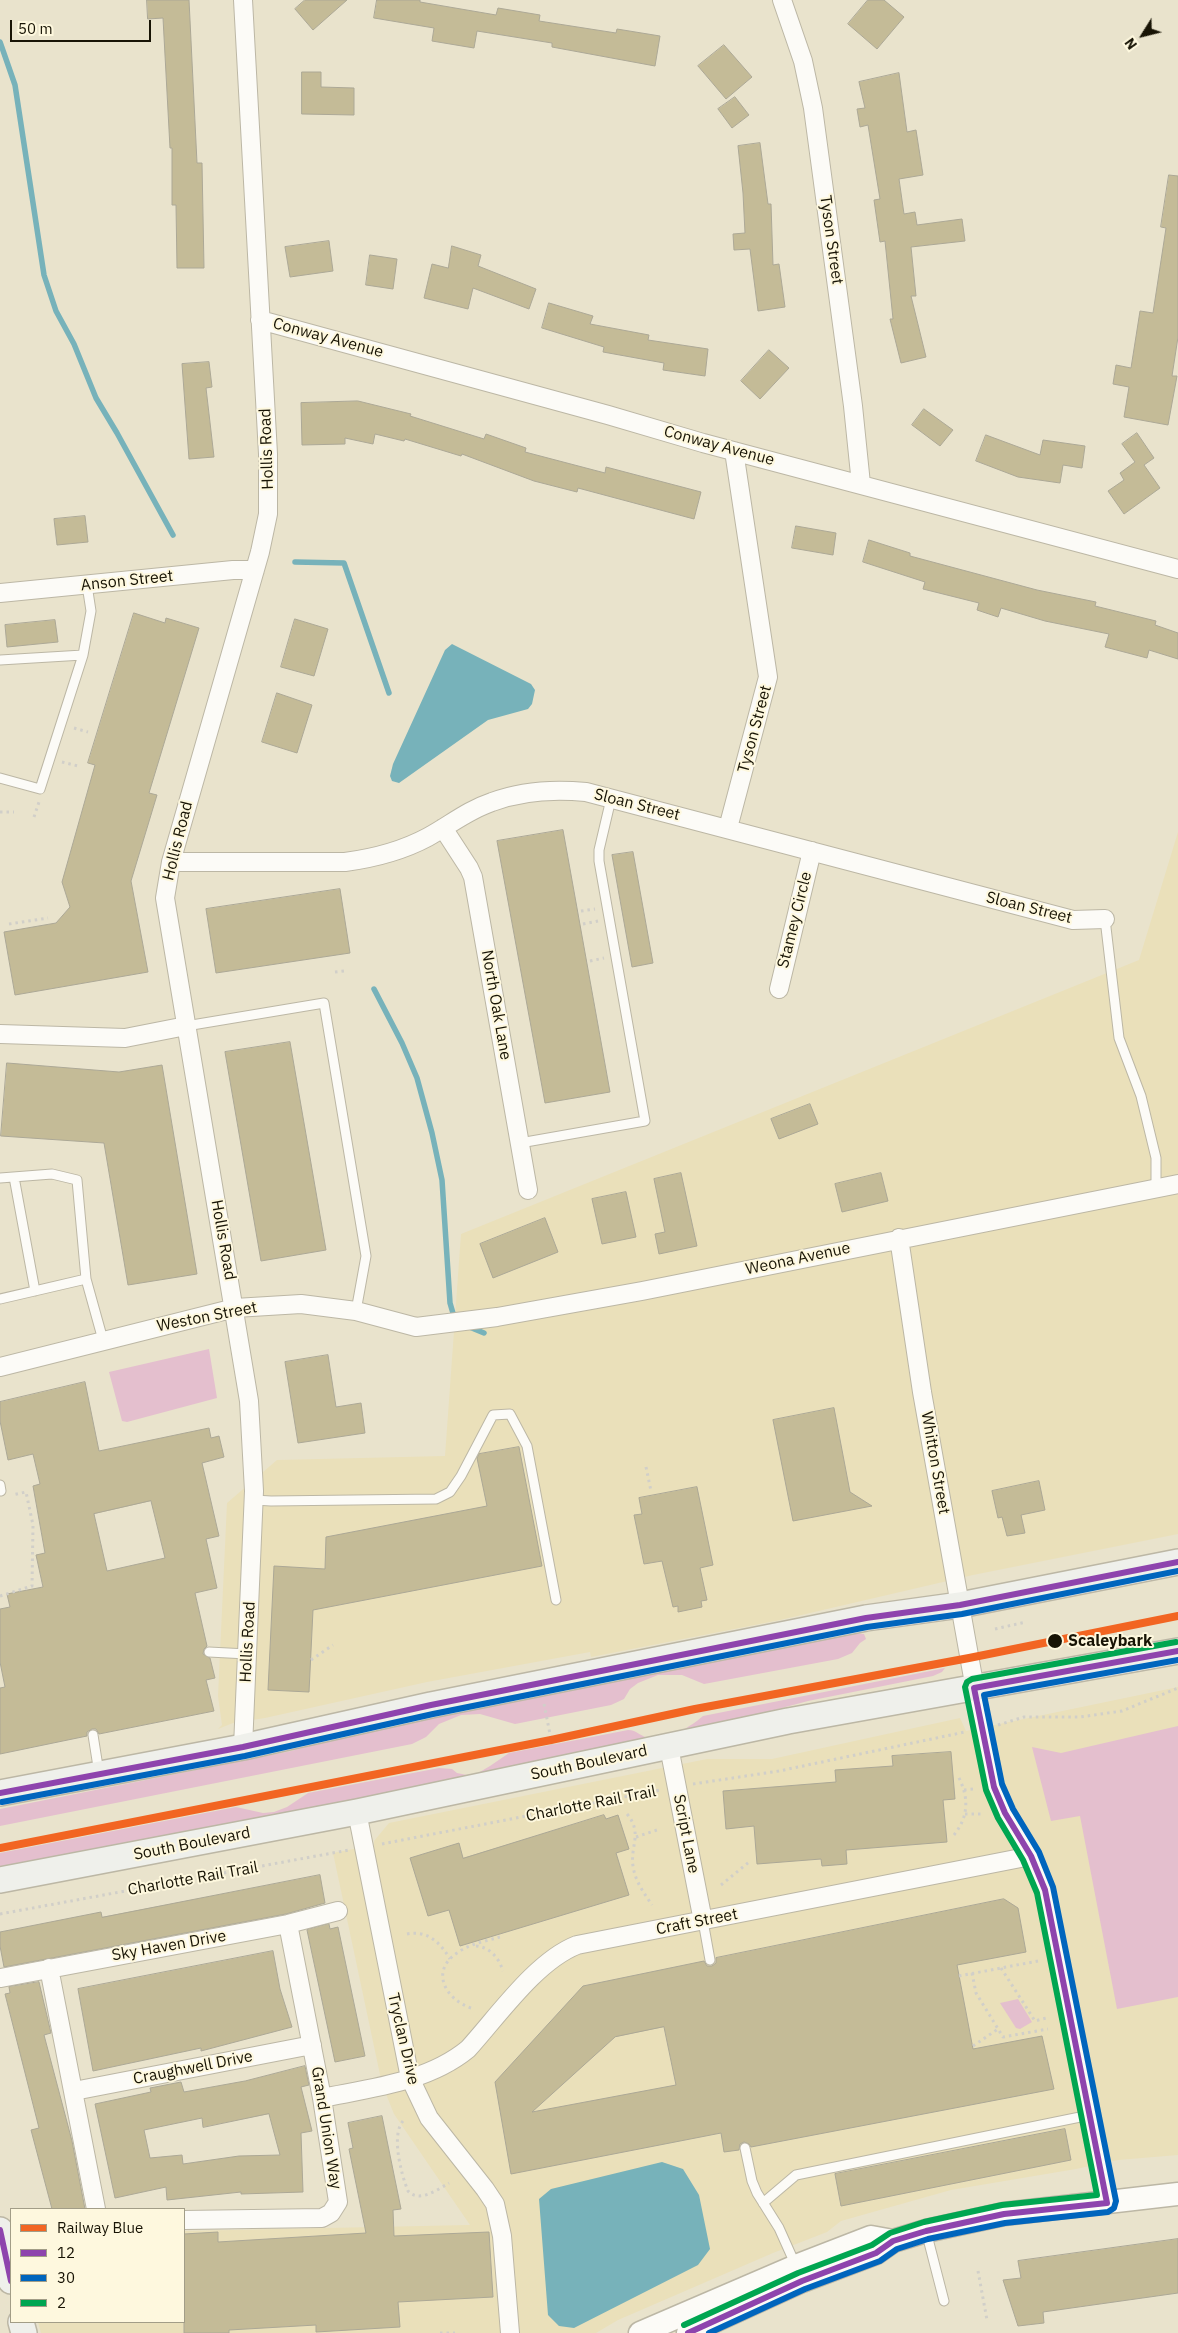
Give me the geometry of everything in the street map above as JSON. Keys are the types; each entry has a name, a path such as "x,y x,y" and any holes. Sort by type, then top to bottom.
{"main road":[{"path":"0,1793 243,1747 431,1705 857,1620 960,1605 1178,1562"},
{"name":"South Boulevard","path":"0,1880 357,1812 788,1721 1178,1650"},
{"path":"1,2246 10,2278"}],"street":[{"name":"Hollis Road","path":"243,0 270,493 268,514 255,570 170,862 165,898 249,1401 254,1460 254,1500 243,1747"},
{"name":"Tyson Street","path":"782,0 804,61 813,108 853,406 860,484"},
{"name":"Conway Avenue","path":"260,320 734,451 1178,569"},
{"name":"Tyson Street","path":"728,828 768,677 734,451"},
{"name":"Anson Street","path":"0,593 233,570 255,570"},
{"name":"Sloan Street","path":"170,862 345,862 372,858 403,849 491,802 520,794 572,791 728,828 1073,920 1105,919"},
{"name":"North Oak Lane","path":"443,828 474,878 528,1190"},
{"name":"Stamey Circle","path":"779,989 812,851"},
{"path":"0,1034 125,1038 186,1026"},
{"name":"Weona Avenue","path":"416,1327 497,1317 642,1291 898,1238 1178,1184"},
{"name":"Whitton Street","path":"898,1238 922,1392 990,1773 1000,1803 1031,1856 1046,1890 1106,2203"},
{"name":"Weston Street","path":"0,1367 234,1308 301,1304 356,1311 416,1327"},
{"name":"Script Lane","path":"669,1746 703,1921"},
{"name":"Tryclan Drive","path":"357,1812 410,2078 428,2118 485,2189 494,2204 502,2236 510,2333"},
{"name":"Craft Street","path":"322,2098 410,2078 434,2070 456,2059 468,2049 543,1965 563,1951 577,1945 1031,1856"},
{"name":"Sky Haven Drive","path":"1,1978 288,1924 338,1911"},
{"name":"Grand Union Way","path":"185,2220 322,2218 331,2213 338,2202 322,2098 288,1924"},
{"path":"49,1968 96,2208"},
{"name":"Craughwell Drive","path":"74,2091 312,2045"},
{"path":"688,2333 802,2281 876,2253 893,2241 926,2231 1004,2214 1178,2194"},
{"path":"640,2333 796,2266 871,2237 893,2241"}],"lane":[{"path":"0,778 40,789 83,655 91,611 88,585"},
{"path":"0,660 83,655"},
{"path":"520,1143 645,1121 599,862 599,850 611,799"},
{"path":"1105,919 1119,1038 1141,1096 1152,1140 1156,1158 1156,1188"},
{"path":"186,1026 324,1003 366,1256 356,1311"},
{"path":"0,1178 52,1174 77,1180 86,1279 103,1340"},
{"path":"14,1177 35,1291"},
{"path":"0,1299 86,1279"},
{"path":"254,1500 436,1499 450,1492 461,1476 493,1415 510,1414 526,1446 556,1600"},
{"path":"209,1652 247,1654"},
{"path":"93,1735 99,1775"},
{"path":"703,1921 710,1960"},
{"path":"762,2203 796,2175 1090,2115"},
{"path":"745,2148 752,2181 762,2203 779,2228 796,2266"},
{"path":"926,2231 944,2301"}],"path":[{"path":"0,812 14,812"},
{"path":"9,924 48,918"},
{"path":"335,972 344,971"},
{"path":"646,1467 651,1491"},
{"path":"0,1596 32,1586 33,1525 26,1492 3,1497 1,1488"},
{"path":"995,1629 1026,1622"},
{"path":"312,1660 333,1645"},
{"name":"Charlotte Rail Trail","path":"0,1914 677,1787 779,1770 982,1728 1024,1717 1080,1717 1122,1711 1178,1688"},
{"path":"537,1706 544,1704 553,1749 562,1747"},
{"path":"954,1835 965,1814 964,1790 958,1776"},
{"path":"964,1790 974,1789"},
{"path":"627,1814 634,1826 636,1837 633,1865 640,1886 652,1905"},
{"path":"965,1814 984,1814"},
{"path":"636,1837 660,1829"},
{"path":"721,1885 749,1862"},
{"path":"407,1934 416,1932 427,1934 440,1944 450,1959"},
{"path":"471,2008 456,2001 447,1991 443,1970 450,1959 460,1950 500,1937"},
{"path":"473,1945 481,1946 494,1954 504,1970"},
{"path":"959,1976 1038,1961"},
{"path":"1001,1968 1035,2021 1046,2018"},
{"path":"972,1973 976,1993 1003,2037 1048,2029"},
{"path":"973,2046 998,2029"},
{"path":"404,2121 399,2126 396,2141 408,2191 418,2196 426,2195 449,2183"},
{"path":"978,2270 987,2320"},
{"path":"440,2333 456,2333"}],"shaded area":[{"path":"1178,832 1178,1534 973,1575 780,1620 591,1657 590,1652 427,1682 265,1718 233,1723 218,1729 222,1725 218,1696 227,1503 277,1460 445,1456 461,1234 1139,960"},
{"path":"209,1349 217,1398 127,1422 122,1421 109,1372"},
{"path":"853,1633 864,1634 866,1639 852,1653 838,1659 704,1684 682,1675 658,1675 638,1683 630,1689 624,1699 611,1705 515,1724 480,1714 461,1715 439,1724 426,1737 412,1744 0,1826 0,1809 291,1751 382,1727"},
{"path":"945,1668 942,1672 933,1676 808,1701 655,1742 0,1869 0,1853 236,1807 263,1813 274,1812 287,1807 308,1793 439,1768 452,1769 457,1773 467,1775 478,1773 509,1753 628,1730 649,1738 663,1737 685,1729 703,1716"},
{"path":"1178,1687 1178,2155 1118,2160 951,2190 841,2221 827,2232 773,2253 618,2320 596,2333 41,2333 38,2323 185,2323 185,2231 470,2225 394,2114 382,2084 333,1853 374,1845 374,1841 389,1823 707,1759 772,1759 960,1718 966,1731"},
{"path":"1178,1726 1178,1997 1117,2009 1080,1816 1051,1821 1032,1747 1061,1753"},
{"path":"1018,1999 1032,2022 1020,2029 1016,2028 1000,2003"}],"water":[{"path":"452,644 531,684 535,690 532,704 528,709 488,720 399,783 392,781 390,776 393,764 445,650"},
{"path":"662,2162 683,2169 699,2195 710,2249 698,2265 574,2328 559,2326 548,2315 539,2199 551,2189"}],"building":[{"path":"147,0 189,0 197,163 202,163 204,268 177,268 176,205 172,205 172,148 170,148 163,18 148,19"},
{"path":"305,0 347,0 313,30 295,9"},
{"path":"377,0 420,0 420,2 496,15 498,8 540,15 539,21 616,33 617,29 660,36 655,66 552,47 552,43 477,31 474,48 432,41 434,28 374,18"},
{"path":"868,0 884,0 904,17 877,49 848,24"},
{"path":"724,45 752,77 726,99 698,66"},
{"path":"302,72 321,72 321,87 354,88 354,115 302,114"},
{"path":"899,73 907,132 916,130 923,175 899,179 904,214 915,212 917,225 962,219 965,241 911,247 916,296 911,296 926,357 901,363 890,319 893,319 885,241 880,242 874,200 880,199 868,125 860,127 857,109 865,108 859,82"},
{"path":"735,97 749,115 732,128 718,109"},
{"path":"760,143 768,204 771,204 773,265 779,264 785,307 758,311 750,249 734,250 733,234 745,233 738,146"},
{"path":"1169,175 1178,176 1178,337 1172,376 1177,376 1168,425 1124,417 1129,387 1113,384 1116,365 1131,368 1140,311 1153,313 1166,228 1161,227"},
{"path":"329,241 333,271 290,277 285,247"},
{"path":"452,246 481,255 478,266 536,289 529,309 473,288 468,309 424,298 432,264 448,268"},
{"path":"370,255 397,259 393,289 366,285"},
{"path":"549,303 593,316 590,324 649,335 648,340 708,349 705,376 663,370 664,363 603,352 604,347 542,328"},
{"path":"769,350 789,368 760,399 741,381"},
{"path":"209,362 212,387 206,388 214,457 189,459 182,364"},
{"path":"358,401 411,414 410,416 484,439 486,434 526,448 525,452 605,473 606,467 701,492 694,519 578,488 577,492 534,481 462,454 461,456 405,439 404,441 375,434 373,444 345,438 345,444 302,445 301,403"},
{"path":"924,409 953,430 940,446 912,425"},
{"path":"1137,433 1154,458 1144,465 1160,488 1124,514 1108,491 1124,480 1120,473 1135,462 1122,444"},
{"path":"986,435 1040,455 1043,440 1085,446 1082,468 1063,465 1060,483 1018,477 976,461"},
{"path":"85,516 88,542 57,545 54,519"},
{"path":"796,526 836,533 833,555 792,548"},
{"path":"869,540 910,553 910,556 1037,590 1096,602 1095,606 1156,621 1155,625 1178,633 1178,659 1149,650 1147,658 1105,647 1109,634 1045,621 1001,608 998,617 977,610 979,603 923,589 925,582 863,562"},
{"path":"134,613 165,623 166,618 199,628 149,793 157,795 131,881 148,972 15,995 4,932 56,923 70,907 62,882 95,765 88,763"},
{"path":"295,619 328,629 314,676 281,667"},
{"path":"55,620 58,642 7,647 5,625"},
{"path":"277,693 312,705 297,753 262,742"},
{"path":"563,830 610,1092 545,1103 497,841"},
{"path":"633,852 653,963 632,967 612,855"},
{"path":"340,889 350,953 216,973 206,909"},
{"path":"290,1042 326,1250 261,1261 225,1052"},
{"path":"7,1063 119,1072 162,1065 197,1274 128,1285 104,1143 1,1136"},
{"path":"810,1104 818,1124 779,1139 771,1119"},
{"path":"681,1173 697,1246 659,1254 655,1234 665,1232 654,1179"},
{"path":"881,1173 888,1201 842,1212 835,1184"},
{"path":"626,1192 636,1237 602,1244 592,1199"},
{"path":"545,1218 558,1252 493,1278 480,1244"},
{"path":"328,1355 336,1407 361,1403 365,1433 298,1443 285,1362"},
{"path":"85,1382 99,1451 209,1428 211,1438 219,1436 224,1457 202,1463 219,1536 206,1539 217,1588 195,1593 207,1646 203,1654 210,1658 215,1678 206,1680 214,1711 99,1734 96,1729 92,1729 87,1732 87,1736 0,1754 0,1688 5,1687 0,1662 0,1609 10,1607 7,1594 43,1587 36,1555 45,1553 33,1486 40,1484 33,1454 8,1460 0,1421 0,1402","holes":["151,1501 165,1558 107,1571 94,1514"]},
{"path":"834,1408 850,1492 872,1506 793,1521 773,1420"},
{"path":"519,1447 542,1566 313,1610 309,1692 268,1690 274,1566 325,1569 326,1537 487,1506 477,1458 479,1454"},
{"path":"1039,1481 1045,1510 1021,1515 1025,1533 1007,1536 1002,1517 998,1518 992,1491"},
{"path":"697,1487 713,1565 700,1568 707,1600 701,1601 702,1607 678,1612 678,1606 673,1607 662,1561 644,1564 634,1515 642,1514 639,1498"},
{"path":"951,1752 955,1799 943,1800 947,1842 846,1850 847,1864 822,1866 821,1859 757,1864 754,1826 726,1829 723,1791 836,1782 835,1770 893,1766 892,1756"},
{"path":"604,1815 606,1819 618,1815 629,1849 616,1853 629,1895 460,1946 449,1910 428,1916 410,1858 459,1843 463,1858"},
{"path":"320,1875 325,1903 286,1914 4,1967 0,1946 0,1932 101,1912 102,1917"},
{"path":"1004,1899 1018,1908 1026,1952 957,1965 973,2049 1042,2036 1054,2089 751,2147 744,2142 740,2144 739,2150 724,2152 721,2133 511,2174 495,2082 583,1986 704,1961 707,1966 712,1966 716,1963 716,1958","holes":["664,2027 676,2085 532,2112 615,2037"]},
{"path":"329,1924 330,1929 338,1927 365,2056 335,2062 307,1930"},
{"path":"273,1951 280,1989 292,2027 201,2051 201,2048 93,2071 78,1989"},
{"path":"39,1982 51,2033 44,2035 72,2141 85,2208 52,2208 31,2130 39,2128 5,1994 10,1993 9,1987"},
{"path":"305,2066 309,2085 301,2087 312,2131 301,2133 303,2192 241,2194 241,2192 167,2200 166,2187 115,2198 95,2104 151,2092 150,2088 181,2082 184,2092 245,2081","holes":["269,2114 280,2155 239,2156 183,2164 182,2155 150,2158 144,2130 202,2118 203,2127"]},
{"path":"382,2116 401,2209 393,2210 394,2236 489,2232 493,2297 398,2302 400,2327 316,2332 316,2325 229,2330 229,2333 184,2333 185,2234 218,2232 218,2242 366,2233 349,2149 353,2148 348,2123"},
{"path":"1065,2129 1071,2160 841,2206 835,2174"},
{"path":"1178,2239 1178,2293 1043,2312 1044,2323 1018,2326 1003,2280 1021,2278 1018,2261"}],"waterway":[{"path":"0,42 15,85 44,275 56,311 74,344 96,398 173,535"},
{"path":"295,562 344,563 389,693"},
{"path":"374,989 402,1043 417,1078 432,1133 442,1180 450,1303 455,1320"},
{"path":"467,1326 484,1333"}],"rail line":[{"name":"Blue","path":"0,1848 551,1740 695,1709 969,1658 1178,1616"}],"transit line":[{"name":"12","path":"0,1793 243,1747 431,1705 866,1618 960,1605 1178,1562"},
{"name":"30","path":"2,1802 245,1756 433,1714 867,1627 962,1614 1178,1571"},
{"name":"2","path":"684,2325 798,2273 872,2245 890,2233 924,2222 1002,2205 1097,2195 1037,1893 1023,1860 998,1818 986,1790 965,1687 967,1682 972,1679 1176,1642"},
{"name":"12","path":"688,2333 802,2281 876,2253 893,2241 926,2231 1004,2214 1107,2203 1045,1890 1031,1856 1005,1813 994,1787 974,1688 1178,1651"},
{"name":"30","path":"709,2333 805,2289 880,2261 897,2249 928,2239 1005,2223 1108,2212 1114,2208 1116,2201 1053,1887 1039,1852 1013,1809 1002,1784 984,1695 1178,1660"},
{"name":"12","path":"0,2230 10,2276"}],"place":[{"name":"Scaleybark","path":"1055,1641"}]}
